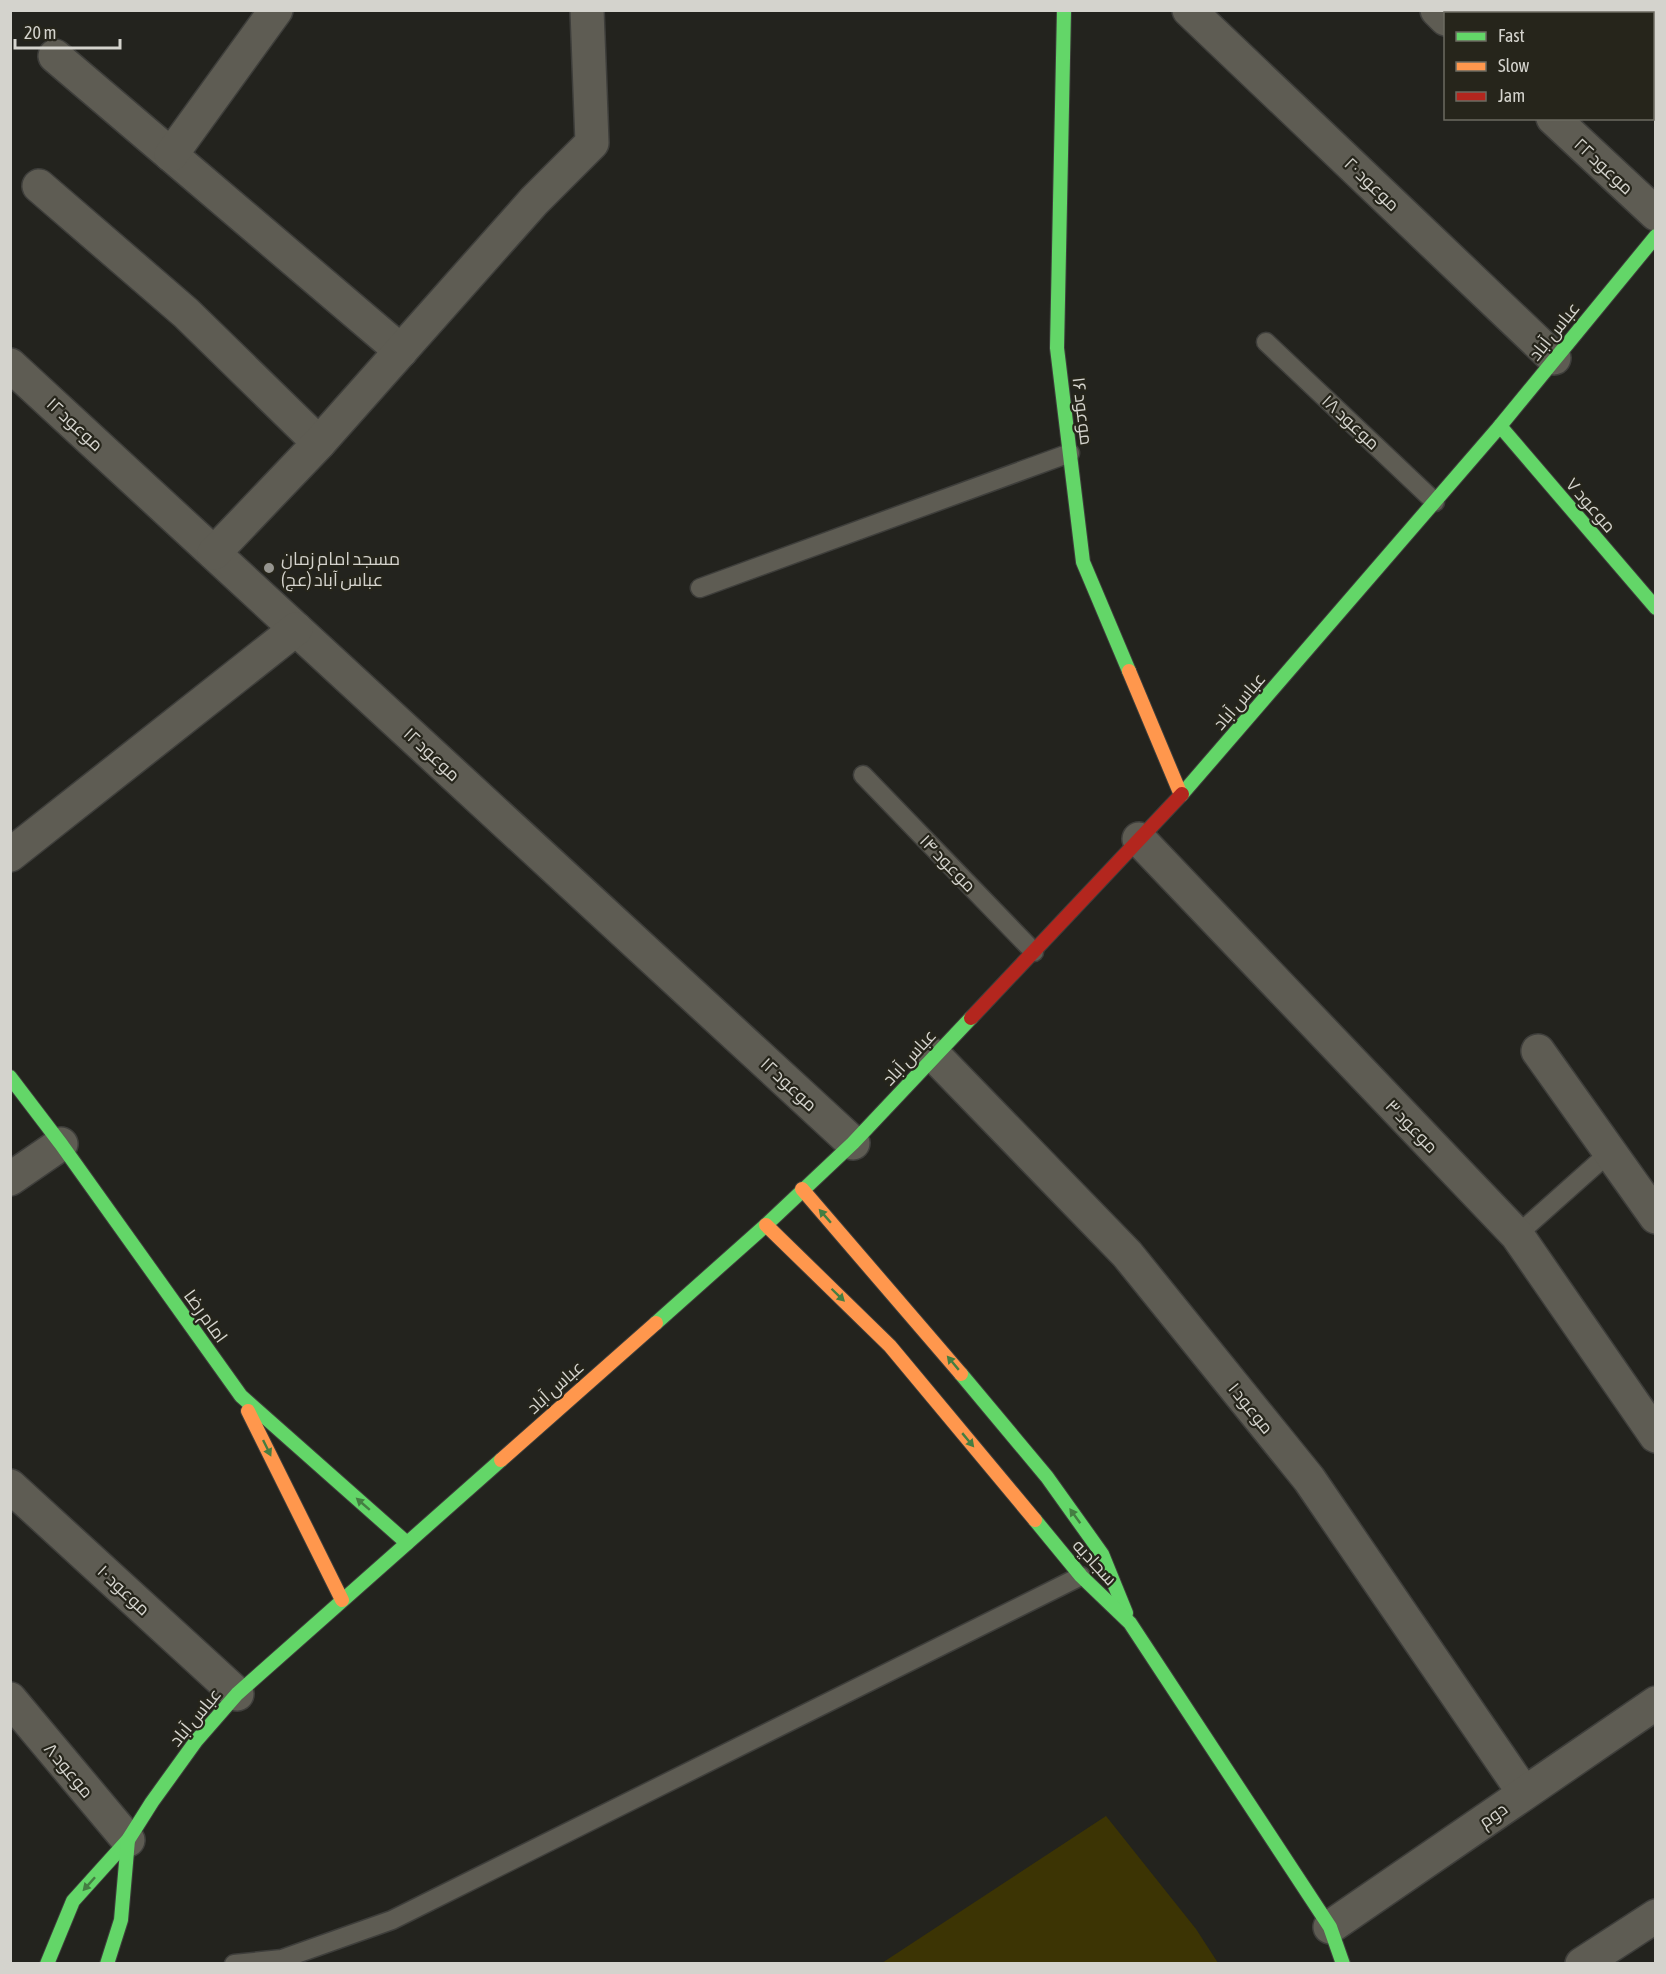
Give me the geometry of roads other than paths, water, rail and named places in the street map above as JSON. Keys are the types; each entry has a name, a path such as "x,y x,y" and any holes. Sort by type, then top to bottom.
{"street":[{"path":"171,155 276,10"},
{"path":"214,553 319,443 534,201 592,143 587,10"},
{"name":"موعود ۱۶","path":"1064,10 1057,348 1083,562 1181,795"},
{"name":"موعود ۲۰","path":"1190,10 1554,358"},
{"path":"55,56 401,351"},
{"name":"موعود ۲۲","path":"1555,120 1656,214"},
{"path":"39,186 186,313 319,443"},
{"name":"عباس آباد","path":"47,1964 73,1901 128,1840 196,1741 237,1694 766,1225 854,1143 1181,795 1436,502 1656,236"},
{"name":"موعود ۱۲","path":"10,365 854,1143"},
{"name":"موعود ۷","path":"1500,426 1656,608"},
{"path":"10,855 296,629"},
{"name":"موعود ۳","path":"1139,839 1516,1235 1656,1436"},
{"path":"1538,1051 1656,1217"},
{"name":"موعود ۱","path":"935,1056 1127,1254 1309,1479 1524,1793"},
{"name":"امام رضا","path":"10,1077 61,1144 241,1396 407,1543"},
{"path":"10,1179 61,1144"},
{"path":"802,1189 917,1321 1047,1478 1102,1554 1130,1623"},
{"name":"سجادیه","path":"766,1225 890,1346 1082,1576 1130,1623 1330,1928 1343,1964"},
{"path":"241,1396 342,1600"},
{"name":"موعود ۱۰","path":"10,1486 237,1694"},
{"name":"موعود ۸","path":"10,1699 128,1840"},
{"name":"دوم","path":"1330,1928 1656,1703"},
{"name":"عباس آباد","path":"107,1964 122,1920 128,1840"},
{"path":"1582,1964 1653,1925"}],"lane":[{"name":"موعود ۱۸","path":"1266,342 1436,502"},
{"path":"700,588 1070,453"},
{"name":"موعود ۱۴","path":"863,775 1034,952"},
{"path":"1516,1235 1610,1152"},
{"path":"234,1964 282,1959 392,1920 1082,1576"}],"place":[{"name":"مسجد امام زمان (عج) عباس آباد","path":"269,568"}]}
